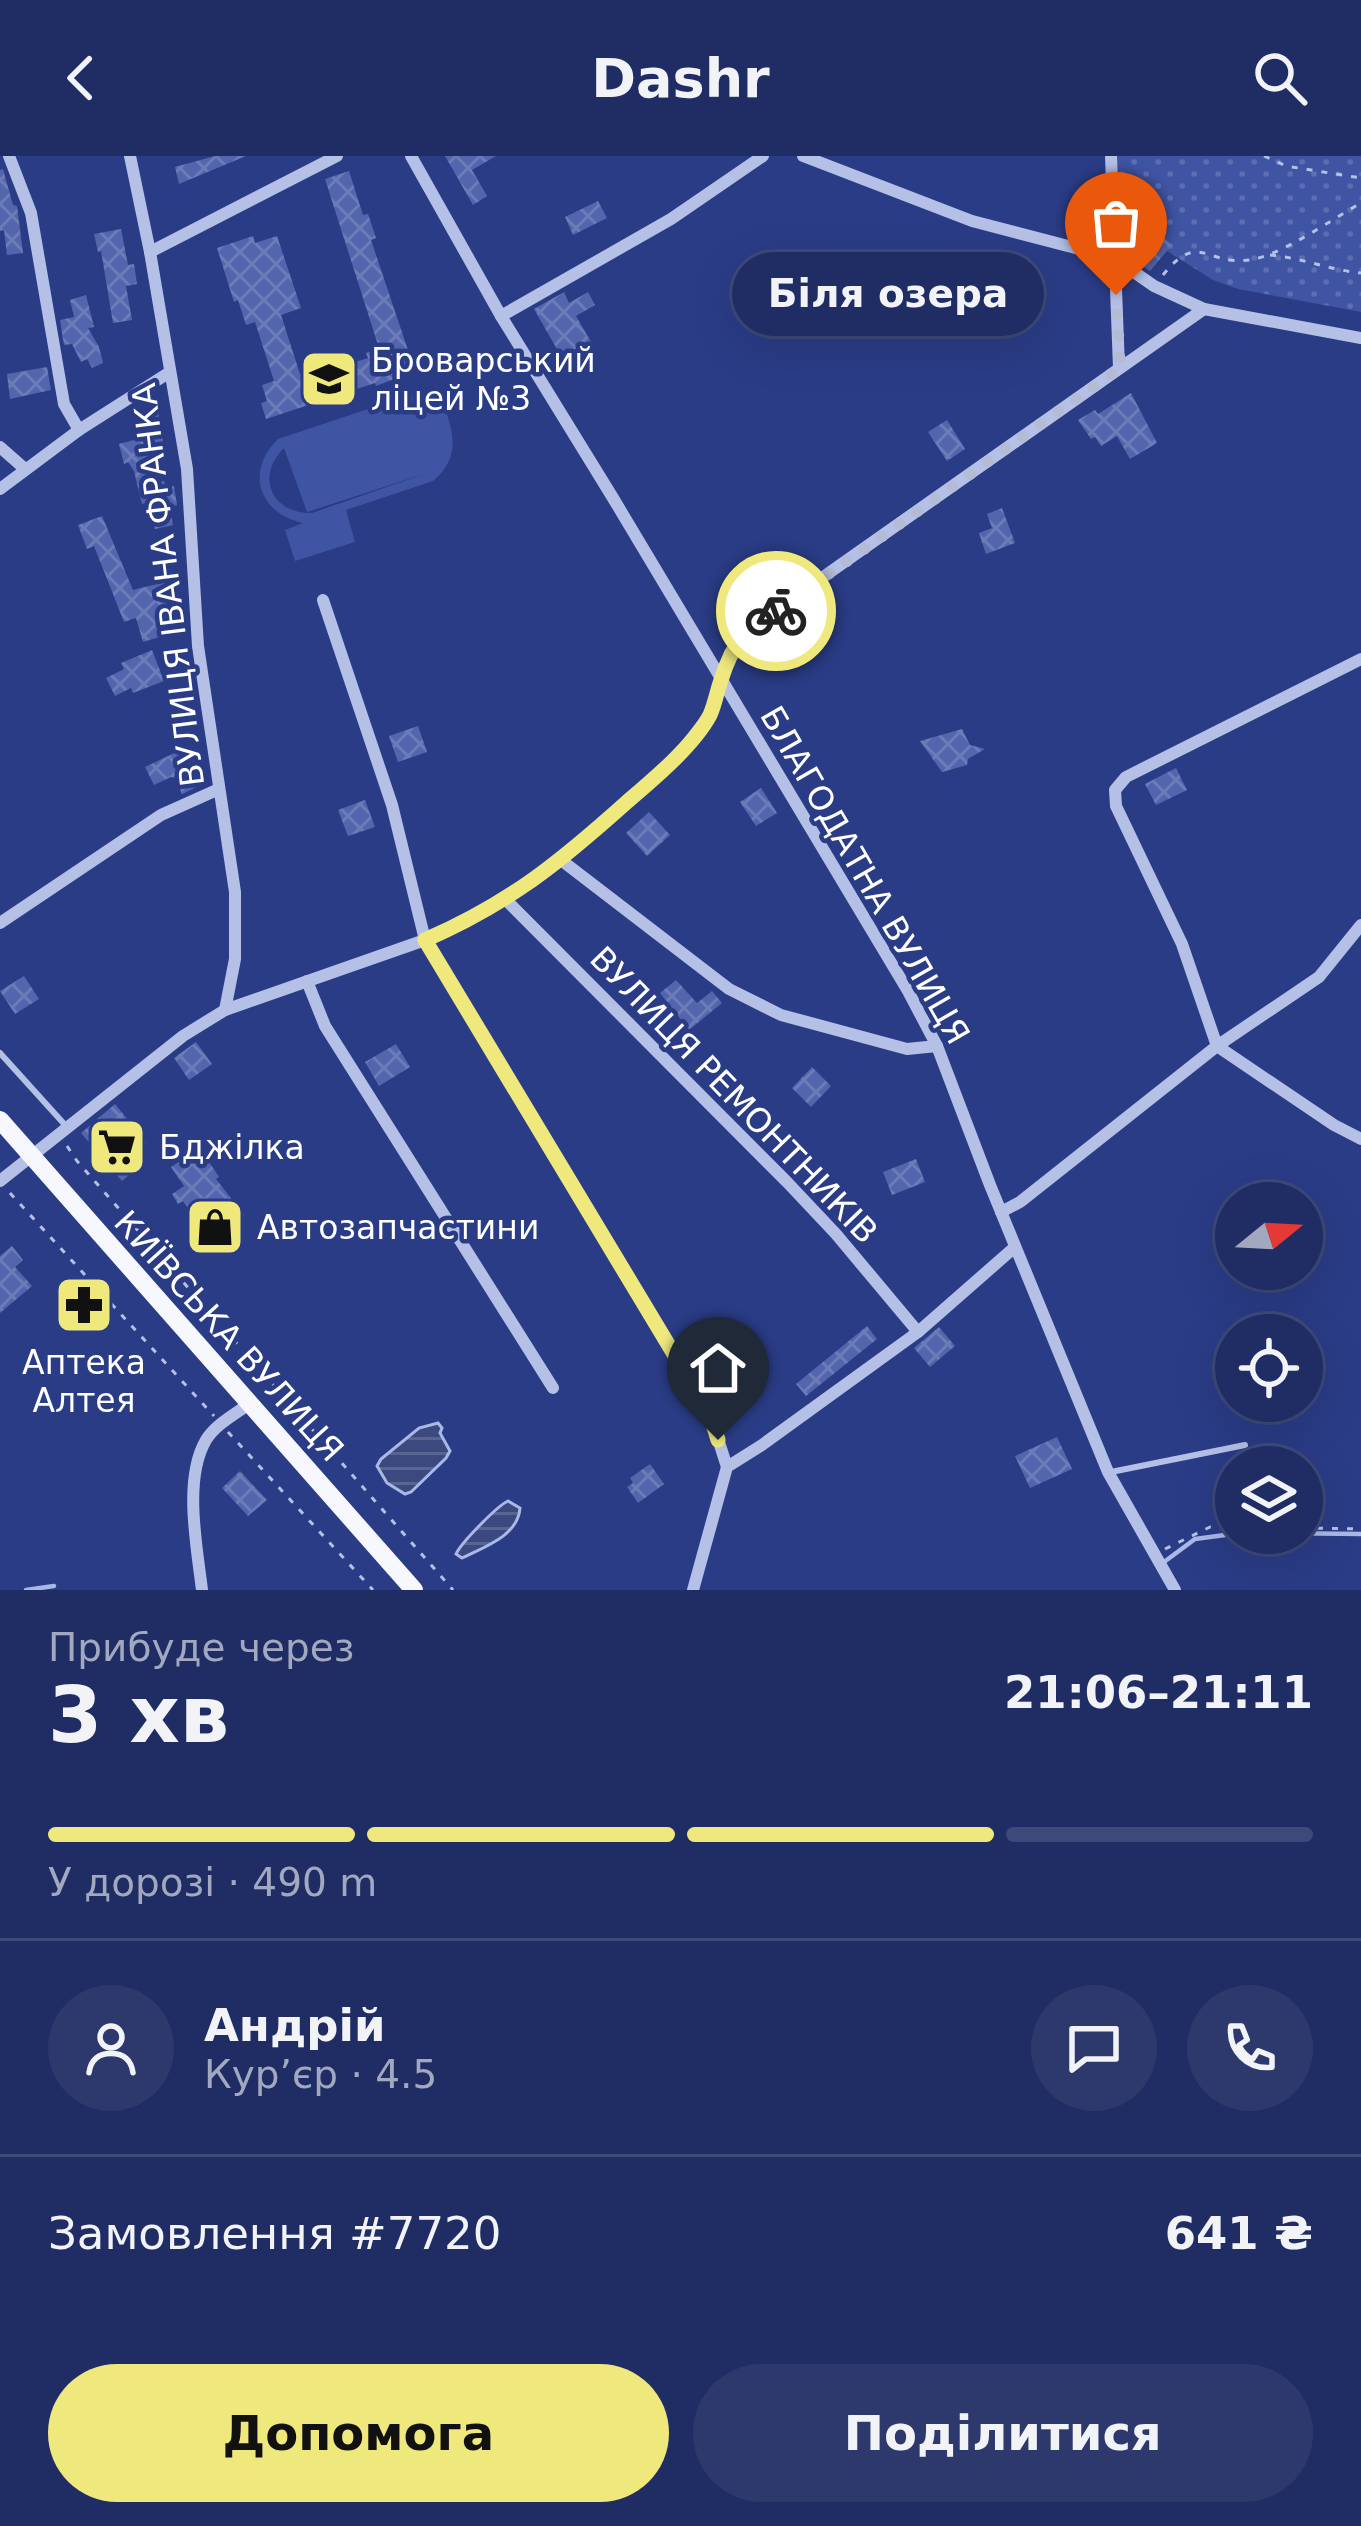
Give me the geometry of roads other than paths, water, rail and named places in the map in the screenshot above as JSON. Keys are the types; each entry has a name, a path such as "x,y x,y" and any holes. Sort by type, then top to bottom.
{"main road":[{"name":"КИЇВСЬКА ВУЛИЦЯ","path":"0,1120 414,1590"}],"street":[{"path":"9,156 31,213 64,404 79,430"},
{"name":"ВУЛИЦЯ ІВАНА ФРАНКА","path":"130,156 187,469 198,646 235,892 235,959 225,1010"},
{"path":"150,252 338,156"},
{"name":"БЛАГОДАТНА ВУЛИЦЯ","path":"411,156 501,316 908,991 937,1046 1108,1472 1175,1590"},
{"path":"501,316 671,219 763,156"},
{"path":"803,156 972,221 1114,258 1154,286 1204,310 1361,338"},
{"path":"1111,156 1120,368"},
{"path":"4,1186 30,1156 183,1036 225,1010 425,940 506,900 561,860 685,746 710,715 730,653 745,632 1204,310"},
{"path":"0,489 79,430 170,372"},
{"path":"0,447 25,469"},
{"path":"323,600 392,805 425,940 710,1414 727,1467 693,1590"},
{"path":"1361,659 1126,777 1115,790 1116,806 1182,944 1217,1046 1361,1139"},
{"path":"0,923 161,814 219,789"},
{"path":"561,860 730,989 781,1015 908,1049 937,1046"},
{"name":"ВУЛИЦЯ РЕМОНТНИКІВ","path":"506,900 788,1182 918,1332"},
{"path":"1001,1212 1020,1202 1217,1046 1318,977 1361,925"},
{"path":"308,981 326,1026 553,1388"},
{"path":"727,1467 918,1332 1015,1247"},
{"path":"202,1590 194,1504 201,1452 208,1436 249,1404"}],"lane":[{"path":"0,1053 64,1131"},
{"path":"1108,1472 1245,1445"}],"waterway":[{"path":"1323,1534 1361,1534"},
{"path":"1164,1562 1195,1539 1215,1536"},
{"path":"26,1590 54,1586"}],"place":[{"name":"Біля озера","path":"1116,295"},
{"name":"Броварський ліцей №3","path":"329,379"},
{"name":"Бджілка","path":"117,1147"},
{"name":"Автозапчастини","path":"215,1227"},
{"name":"Аптека Алтея","path":"84,1305"}]}
